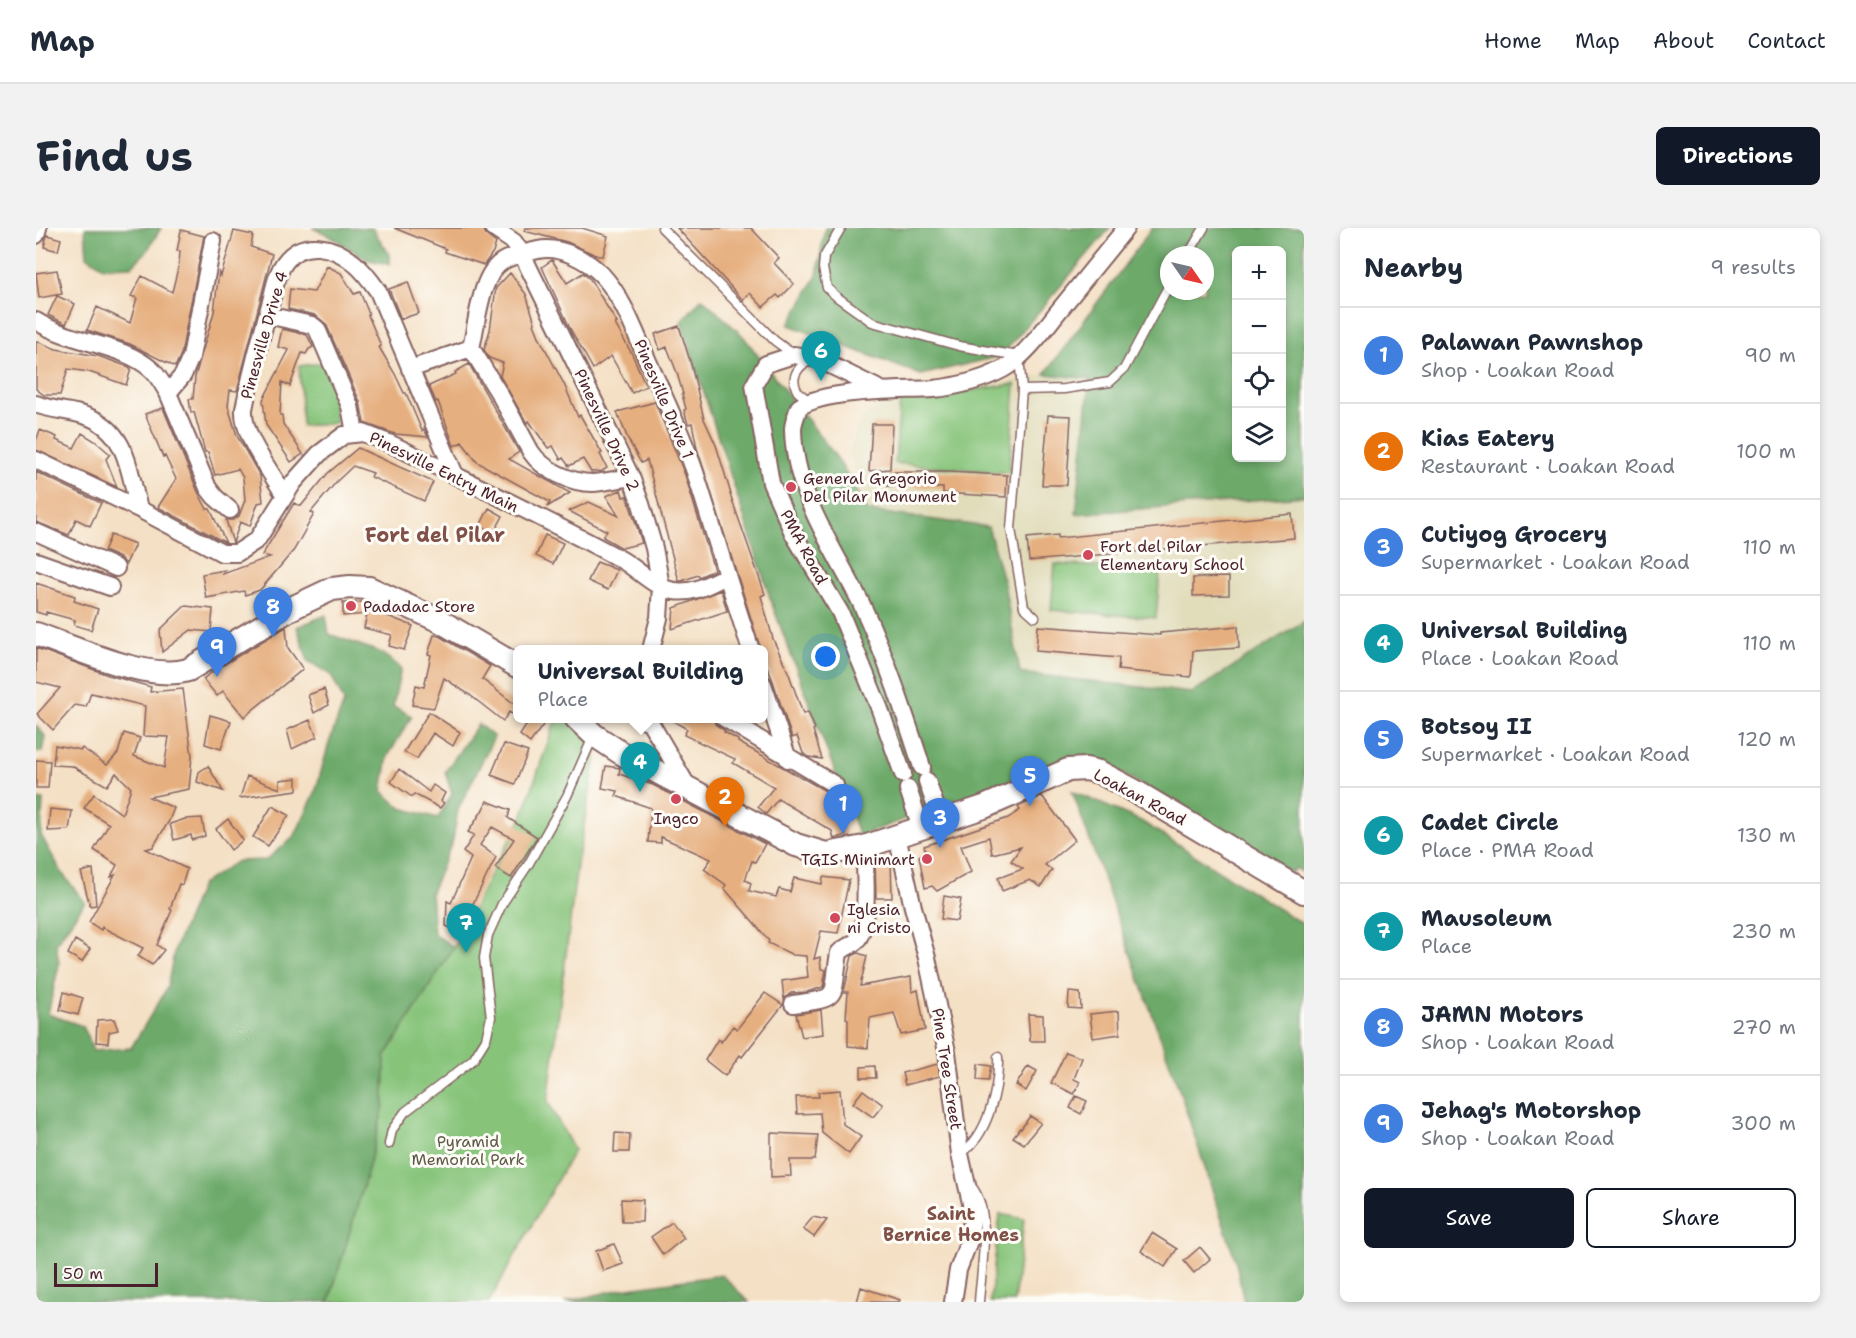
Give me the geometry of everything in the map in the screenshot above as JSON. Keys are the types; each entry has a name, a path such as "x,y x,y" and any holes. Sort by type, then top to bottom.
{"main road":[{"path":"36,634 139,670 177,673 189,670 294,607 332,589 369,588 440,621 513,664"},
{"name":"Loakan Road","path":"581,723 610,747 796,845 818,853 864,847 984,807 1068,770 1086,769 1099,772 1133,790 1304,892"}],"street":[{"path":"36,235 38,228"},
{"path":"493,228 507,236 522,254"},
{"path":"810,400 882,390 936,388 978,380 1010,365 1032,344 1126,228"},
{"path":"168,393 183,375 191,357 213,241"},
{"name":"Pinesville Drive 4","path":"285,496 255,446 243,418 278,273 285,262 302,248 316,246 331,250 352,261 364,272 378,291 455,476"},
{"name":"Pinesville Drive 1","path":"471,348 485,284 493,269 502,261 542,249 564,252 584,261 603,276 626,312 673,415 694,471 749,645"},
{"name":"Pinesville Drive 2","path":"522,254 631,477 654,548 661,586 659,618 652,645"},
{"path":"267,315 312,325 317,329 350,406 355,433"},
{"path":"36,321 63,336 115,350 137,360 157,375 168,393 208,488 230,510"},
{"path":"410,369 471,348 537,461 545,467 576,480 591,483 631,477"},
{"path":"794,355 818,360 882,390"},
{"name":"PMA Road","path":"794,355 766,364 754,385 771,483 794,535 840,612 885,724 905,782 931,825"},
{"name":"PMA Road","path":"810,400 799,407 793,427 796,459 815,517 861,604 905,716 925,774 931,825"},
{"path":"36,404 54,410 85,415 106,427 124,449 139,509"},
{"name":"Pinesville Entry Main","path":"36,460 139,509 222,553 237,553 257,540 292,483 318,454 344,435 363,434 392,444 621,560 661,586 673,591 703,588 726,576"},
{"path":"36,532 116,568"},
{"path":"36,561 110,587"},
{"path":"768,699 788,759"},
{"path":"885,724 905,716"},
{"path":"649,723 690,790"},
{"path":"732,723 788,759 835,785"},
{"name":"Pine Tree Street","path":"897,836 948,1052 960,1154 971,1203 972,1219 969,1241 958,1270 953,1302"},
{"path":"793,1004 828,998 837,978 839,953 857,940 861,934 866,896 864,847"}],"lane":[{"path":"662,228 775,341 794,355"},
{"path":"841,228 824,257 823,268 827,288 837,297 872,322 959,346 1019,356 1022,390 1011,529 1024,607 1035,617"},
{"path":"1193,246 1204,228"},
{"path":"1022,390 1064,389 1110,382 1124,369 1161,300"},
{"path":"810,400 799,393 795,384 796,372 803,363 818,360"},
{"path":"389,1144 392,1130 405,1112 472,1060 486,1039 491,1017 484,958 488,935 502,904 528,865 567,796 594,735"},
{"path":"960,1154 970,1148 982,1131 999,1072 998,1057"},
{"path":"964,1179 979,1195 983,1216 984,1241 979,1302"}],"shaded area":[{"name":"Fort del Pilar Elementary School","path":"1045,374 1090,378 1077,514 1304,496 1304,621 1192,694 1020,673 1004,584 988,527 868,511 849,451 860,420 891,399"}],"green space":[{"path":"85,228 161,228 147,251 132,266 103,267 87,256"},
{"path":"312,228 372,228 390,255 390,264 368,260 325,233"},
{"path":"825,228 1110,228 1001,356 921,375 789,325 817,275"},
{"path":"1152,228 1304,228 1304,496 1076,514 1090,379 1045,374"},
{"path":"702,298 743,336 837,458 868,511 988,527 1004,584 1020,673 1192,693 1304,621 1304,873 1295,868 1292,873 1099,760 1066,760 859,836 773,607 681,322"},
{"path":"330,362 336,423 302,426 299,366"},
{"path":"1015,384 1009,473 895,463 900,401"},
{"path":"1055,564 1160,571 1156,618 1051,610"},
{"path":"326,615 329,634 382,653 401,668 393,706 412,716 388,756 382,791 401,808 438,818 452,794 445,772 478,724 494,737 458,810 453,840 431,892 434,934 454,947 385,1057 384,1105 367,1173 329,1302 36,1302 36,799 43,800 41,835 62,873 85,902 56,943 59,964 48,1014 83,1026 93,1051 131,1048 167,988 175,948 201,885 237,861 266,860 294,837 315,793 329,743 344,702 331,675 308,661 297,627"},
{"name":"Pyramid Memorial Park","path":"555,723 574,723 600,746 597,751 577,864 548,1102 574,1150 489,1302 329,1302 367,1173 384,1105 385,1057 454,947 492,871 521,820"},
{"path":"36,725 45,736 42,752 36,752"},
{"path":"1072,791 1141,821 1304,925 1304,1302 1244,1302 1236,1262 1180,1092"},
{"path":"1000,1214 1024,1219 1014,1302 990,1302"},
{"path":"722,1275 749,1302 564,1302 622,1289"}],"building":[{"path":"394,228 483,228 487,236 496,243 484,265 445,252 446,249"},
{"path":"525,228 582,228 608,236 603,256 598,256 567,242 524,231"},
{"path":"677,228 751,228 779,258 774,263 794,284 780,298 777,295 763,307 750,293 743,300"},
{"path":"181,230 204,236 181,354 175,367 130,344 87,330 97,307 130,323 137,298 131,296 142,276 172,292 179,264 180,251 177,251"},
{"path":"234,231 253,235 251,247 272,254 237,391 230,390 228,406 237,436 260,476 263,502 258,503 250,526 240,522 233,543 226,520 233,520 239,516 245,500 243,478 238,469 215,475 208,452 205,452 194,412 191,413 189,399 193,399 195,377 214,312 219,271 221,276"},
{"path":"47,235 61,239 58,251 44,247"},
{"path":"552,260 567,283 583,273 590,279 617,323 615,324 646,386 632,393 611,356 593,369 571,330 542,267"},
{"path":"327,266 341,273 354,294 360,292 381,346 379,347 406,393 422,431 424,429 428,437 395,434 364,423 360,402 326,324 315,315 288,309 290,289 314,292"},
{"path":"57,270 62,294 39,298 36,273"},
{"path":"510,273 526,294 540,339 564,384 578,417 580,415 602,453 600,454 607,468 602,471 591,472 583,459 569,466 563,458 561,460 553,446 548,448 529,421 527,423 500,376 503,363 489,358 484,350 490,330 496,288"},
{"path":"408,282 419,313 401,319 389,289"},
{"path":"57,296 75,304 66,324 48,315"},
{"path":"679,326 704,419 716,445 730,494 765,594 761,596 773,639 789,674 803,714 808,712 815,729 813,730 822,759 809,757 803,753 797,736 792,738 768,669 768,645 759,645 697,448 692,423 688,424 677,373 667,347 660,350 655,334"},
{"path":"282,329 307,335 313,347 306,354 302,353 290,386 282,382 280,415 282,415 283,424 303,454 291,462 266,425 263,400 289,350 278,347"},
{"path":"36,341 56,349 98,356 129,367 131,369 126,385 89,372 68,369 60,395 44,395 36,389"},
{"path":"469,364 519,452 509,459 570,493 547,507 550,502 477,462 462,442 454,446 438,401 436,402 429,386 456,374 455,372"},
{"path":"655,402 685,475 714,570 682,581 679,581 647,460 641,463 617,412"},
{"path":"163,408 198,492 207,509 210,509 226,543 158,507 176,479 165,456 163,457 145,414"},
{"path":"1048,415 1071,416 1067,485 1042,485"},
{"path":"872,424 892,424 890,469 869,471"},
{"path":"40,430 74,448 82,433 95,441 110,454 106,459 117,487 36,450"},
{"path":"358,448 433,482 424,501 371,477 373,473 353,466 311,512 314,514 294,550 260,590 245,595 244,591 206,598 202,574 225,570 223,574 270,557 262,555 294,503 301,506 328,473"},
{"path":"36,472 101,503 90,526 76,519 69,535 36,522"},
{"path":"890,472 1007,475 1006,497 943,493 943,488 887,486"},
{"path":"621,490 623,497 627,496 642,543 622,548 603,537 607,531 569,511 589,502 619,516 606,496"},
{"path":"489,508 503,516 494,533 480,526"},
{"path":"1292,514 1294,538 1029,561 1027,538 1058,535 1058,538"},
{"path":"111,535 135,544 126,564 120,558 104,551"},
{"path":"545,535 563,543 553,564 536,556"},
{"path":"597,562 617,570 608,590 588,581"},
{"path":"1229,577 1229,595 1193,596 1193,578"},
{"path":"36,583 75,596 74,601 98,609 91,630 74,625 75,620 46,612 46,615 36,612"},
{"path":"721,590 727,611 672,629 674,608"},
{"path":"366,602 386,611 385,615 413,626 404,650 389,646 392,635 364,628 367,614 343,616 343,603"},
{"path":"185,606 213,609 211,632 191,630 162,652 160,630"},
{"path":"1038,626 1160,635 1160,633 1238,626 1239,648 1193,651 1191,677 1118,670 1119,658 1036,651"},
{"path":"286,627 288,648 303,669 244,717 223,691 217,696 203,679"},
{"path":"434,635 490,666 482,679 513,703 513,714 509,712 503,721 444,678 434,708 412,705 416,685 424,687 431,655 428,654"},
{"path":"36,648 108,675 151,687 150,692 183,689 192,756 189,789 149,797 174,808 153,847 146,849 187,869 182,885 179,884 170,909 172,910 157,945 164,950 152,965 138,956 143,948 102,927 101,930 89,922 115,875 111,877 117,865 94,850 109,824 84,808 94,794 122,814 131,788 116,773 107,786 72,766 53,765 55,745 81,750 82,748 107,765 118,753 124,733 140,738 134,756 164,768 169,737 143,736 145,706 91,693 86,707 75,705 53,730 37,714 60,688 36,682"},
{"path":"324,689 329,705 314,713 308,695"},
{"path":"429,712 460,732 453,746 433,733 417,759 404,752"},
{"path":"210,715 231,721 221,749 205,744"},
{"path":"310,720 317,737 292,749 287,730"},
{"path":"528,723 544,723 530,743 520,735"},
{"path":"677,723 715,723 738,742 838,798 836,800 846,835 834,839 832,831 778,799 766,814 758,807 774,787 733,763 735,759 684,735 687,729"},
{"path":"504,744 528,752 515,784 491,775"},
{"path":"36,760 50,761 48,788 36,788"},
{"path":"208,766 223,791 197,782 199,772"},
{"path":"606,766 620,768 619,774 653,785 765,844 755,862 752,861 745,880 751,883 749,891 776,897 779,889 790,892 794,878 822,884 823,877 849,880 838,933 821,931 814,959 820,957 821,969 826,970 823,987 807,992 791,993 784,999 782,981 808,977 806,956 793,955 768,943 769,941 724,888 726,885 704,869 711,859 661,837 661,843 648,842 651,808 616,796 618,791 602,788"},
{"path":"399,769 429,792 433,785 445,793 441,801 444,803 440,808 414,794 412,797 391,782"},
{"path":"247,776 280,789 280,780 297,778 297,790 240,798"},
{"path":"1042,796 1075,840 1045,865 1052,870 1041,887 1030,880 1002,891 998,878 1023,869 1011,861 1021,847 992,854 989,837 961,846 971,872 937,891 932,886 925,888 919,856 926,853 924,846 1008,818 1020,810 1018,807"},
{"path":"487,801 510,810 508,818 537,837 511,878 495,868 514,839 492,827 480,845 496,857 459,932 446,926 447,901 451,903 471,858 463,852 474,835 468,832"},
{"path":"272,806 289,815 268,846 253,837"},
{"path":"50,809 72,811 69,830 48,831"},
{"path":"202,818 205,836 192,840 191,835 174,840 170,824 185,819"},
{"path":"228,819 243,840 231,850 216,829"},
{"path":"875,859 891,859 892,898 876,898"},
{"path":"93,869 96,905 90,906 81,872"},
{"path":"944,896 961,899 957,921 941,919"},
{"path":"75,940 90,949 82,962 68,954"},
{"path":"858,953 867,956 860,986 911,977 912,992 918,990 925,1030 901,1035 894,1013 870,1018 868,1048 848,1046 848,1019 846,1018 848,992 844,992 852,956"},
{"path":"64,992 83,998 78,1015 60,1010"},
{"path":"1069,992 1080,993 1081,1009 1068,1008"},
{"path":"765,993 783,1005 725,1076 705,1060 718,1039 721,1042 733,1026 737,1029"},
{"path":"821,1010 823,1034 802,1037 796,1014"},
{"path":"1119,1011 1120,1034 1093,1038 1090,1014"},
{"path":"1028,1014 1043,1015 1044,1041 1030,1041"},
{"path":"114,1019 118,1030 109,1032 108,1043 96,1042 97,1020"},
{"path":"1066,1052 1082,1058 1074,1079 1080,1082 1074,1094 1051,1083"},
{"path":"938,1064 940,1076 905,1085 902,1073"},
{"path":"978,1064 991,1066 988,1081 977,1080"},
{"path":"875,1066 876,1078 861,1078 861,1067"},
{"path":"1028,1066 1037,1071 1026,1091 1016,1085"},
{"path":"840,1090 843,1124 861,1137 849,1154 822,1133 820,1113 797,1114 796,1097 819,1097 818,1092"},
{"path":"863,1090 883,1105 873,1117 853,1103"},
{"path":"1076,1096 1087,1101 1081,1114 1070,1108"},
{"path":"1030,1116 1041,1123 1024,1144 1013,1137"},
{"path":"615,1133 630,1134 629,1152 614,1152"},
{"path":"771,1133 818,1135 815,1160 790,1160 791,1176 771,1177"},
{"path":"621,1199 643,1200 642,1222 622,1222"},
{"path":"813,1217 827,1220 814,1237 803,1229"},
{"path":"672,1222 684,1238 663,1255 651,1237"},
{"path":"1152,1233 1177,1249 1165,1267 1141,1251"},
{"path":"614,1244 623,1264 603,1271 596,1251"},
{"path":"1200,1247 1210,1259 1194,1273 1184,1261"},
{"path":"861,1287 900,1300 899,1302 857,1302"}],"place":[{"name":"Cadet Circle","path":"821,381"},
{"name":"General Gregorio Del Pilar Monument","path":"791,487"},
{"name":"Fort del Pilar Elementary School","path":"1088,555"},
{"name":"Padadac Store","path":"351,606"},
{"name":"JAMN Motors","path":"273,637"},
{"name":"Jehag's Motorshop","path":"217,677"},
{"name":"Universal Building","path":"640,792"},
{"name":"Ingco","path":"676,799"},
{"name":"Botsoy II","path":"1030,806"},
{"name":"Kias Eatery","path":"725,827"},
{"name":"Palawan Pawnshop","path":"843,834"},
{"name":"Cutiyog Grocery","path":"940,848"},
{"name":"TGIS Minimart","path":"927,859"},
{"name":"Iglesia ni Cristo","path":"835,918"},
{"name":"Mausoleum","path":"466,953"}],"district":[{"name":"Fort del Pilar","path":"435,535"},
{"name":"Saint Bernice Homes","path":"951,1224"}]}
